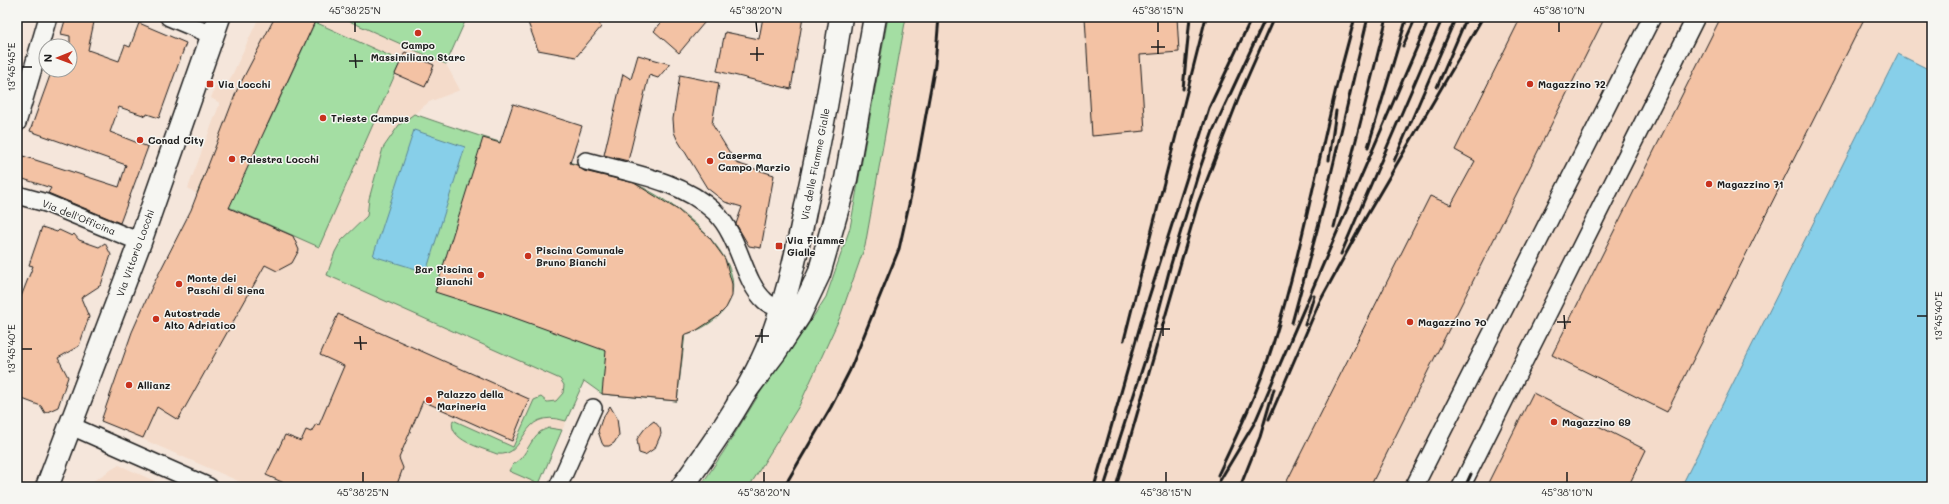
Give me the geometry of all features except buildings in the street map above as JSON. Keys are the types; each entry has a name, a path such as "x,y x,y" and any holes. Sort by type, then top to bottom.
{"main road":[{"name":"Via delle Fiamme Gialle","path":"739,400 764,353 782,309 792,273 823,123 841,17"},
{"path":"682,487 739,400 776,351 799,316 819,274 846,178 875,17"},
{"name":"Via Vittorio Locchi","path":"47,487 69,425 140,242 215,26"}],"street":[{"path":"17,123 48,17"},
{"path":"169,17 215,26"},
{"path":"1414,487 1652,17"},
{"path":"1461,487 1696,17"},
{"path":"586,161 672,186 699,199 716,214 734,238 753,287 766,302 782,309"},
{"name":"Via dell'Officina","path":"17,195 46,203 140,242"},
{"path":"558,487 593,408"},
{"path":"69,425 209,487"}],"shaded area":[{"path":"259,17 340,17 446,64 460,90 429,102 399,126 383,148 369,199 367,216 350,231 584,381 537,487 252,487 101,421 132,332 152,287 191,210 197,194 188,188 220,103 211,98 218,80 228,84"},
{"path":"906,17 1932,17 1932,71 1898,54 1681,487 749,487 799,406 840,317 865,246"},
{"path":"119,465 168,487 83,487"}],"green space":[{"name":"Campo Massimiliano Starc","path":"340,17 467,17 446,64"},
{"path":"888,17 906,17 865,246 840,317 799,406 749,487 700,487 781,359 804,331 826,297 850,228"},
{"name":"Trieste Campus","path":"315,22 401,61 319,247 197,193 234,108 268,124"},
{"name":"Piscina Comunale Bruno Bianchi","path":"414,114 479,136 599,171 631,182 666,201 704,232 719,250 729,268 733,288 727,306 719,316 702,328 685,334 677,401 602,394 584,381 566,421 550,418 539,420 531,426 514,448 507,453 497,454 475,446 460,438 455,433 453,420 513,447 534,400 541,397 547,402 556,401 563,393 564,385 560,379 327,275 335,252 341,241 367,216 369,199 383,148 399,125"},
{"path":"549,428 562,430 539,484 509,471 521,458 537,435"}],"water":[{"path":"1898,54 1932,71 1932,487 1681,487"},
{"path":"414,130 465,147 426,272 373,256"}],"railway":[{"path":"784,487 831,407 850,370 899,249 912,191 935,65 939,17"},
{"path":"1183,89 1190,17"},
{"path":"1124,340 1206,17"},
{"path":"1094,487 1142,319 1209,108 1252,17"},
{"path":"1104,487 1149,348 1171,264 1199,171 1213,131 1266,17"},
{"path":"1116,487 1198,203 1241,92 1274,17"},
{"path":"1340,73 1355,17"},
{"path":"1292,323 1323,208 1368,17"},
{"path":"1334,227 1387,17"},
{"path":"1368,147 1407,17"},
{"path":"1403,46 1416,17"},
{"path":"1216,487 1255,422 1430,17"},
{"path":"1341,254 1443,17"},
{"path":"1394,161 1456,17"},
{"path":"1437,87 1467,17"},
{"path":"1269,419 1319,303 1367,215 1483,17"},
{"path":"1218,475 1255,394 1273,344 1301,241 1341,68"},
{"path":"1329,160 1336,111"},
{"path":"1305,325 1314,296"},
{"path":"1240,487 1260,437 1274,389"},
{"path":"1465,487 1471,474"}],"place":[{"name":"Campo Massimiliano Starc","path":"418,33"},
{"name":"Via Locchi","path":"210,84"},
{"name":"Magazzino 72","path":"1530,84"},
{"name":"Trieste Campus","path":"323,118"},
{"name":"Conad City","path":"140,140"},
{"name":"Palestra Locchi","path":"232,159"},
{"name":"Caserma Campo Marzio","path":"710,161"},
{"name":"Magazzino 71","path":"1709,184"},
{"name":"Via Fiamme Gialle","path":"779,246"},
{"name":"Piscina Comunale Bruno Bianchi","path":"528,256"},
{"name":"Bar Piscina Bianchi","path":"481,275"},
{"name":"Monte dei Paschi di Siena","path":"179,284"},
{"name":"Autostrade Alto Adriatico","path":"156,319"},
{"name":"Magazzino 70","path":"1410,322"},
{"name":"Allianz","path":"129,385"},
{"name":"Palazzo della Marineria","path":"429,400"},
{"name":"Magazzino 69","path":"1554,422"}]}
